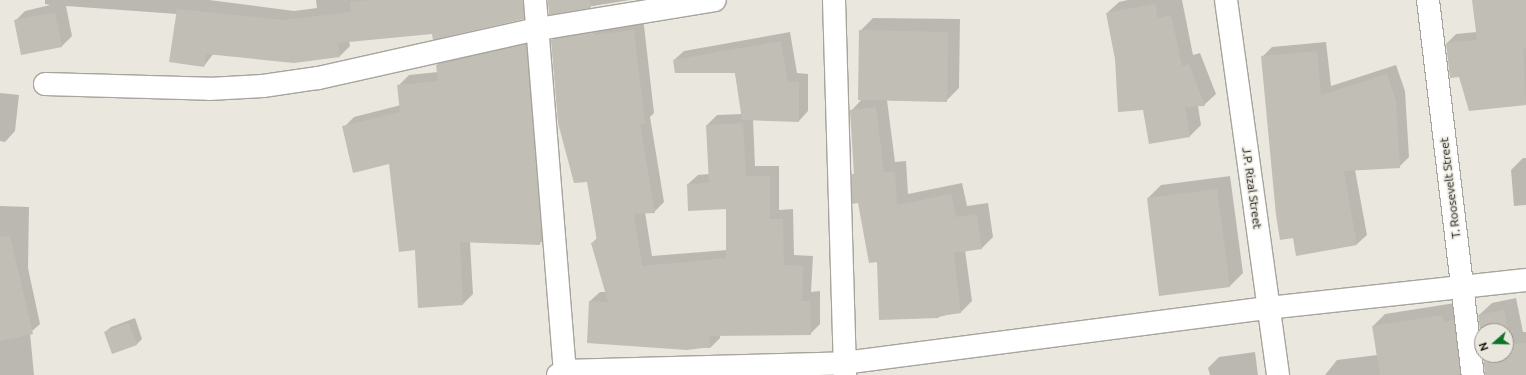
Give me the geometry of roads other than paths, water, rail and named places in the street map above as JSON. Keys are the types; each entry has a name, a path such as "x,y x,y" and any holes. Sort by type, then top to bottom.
{"street":[{"path":"535,0 561,373 844,369 1268,308 1526,280"},
{"path":"45,84 208,89 263,86 318,78 538,28 716,0"},
{"path":"834,0 844,369"},
{"name":"J.P. Rizal Street","path":"1226,0 1278,375"},
{"name":"T. Roosevelt Street","path":"1428,0 1473,375"}]}
